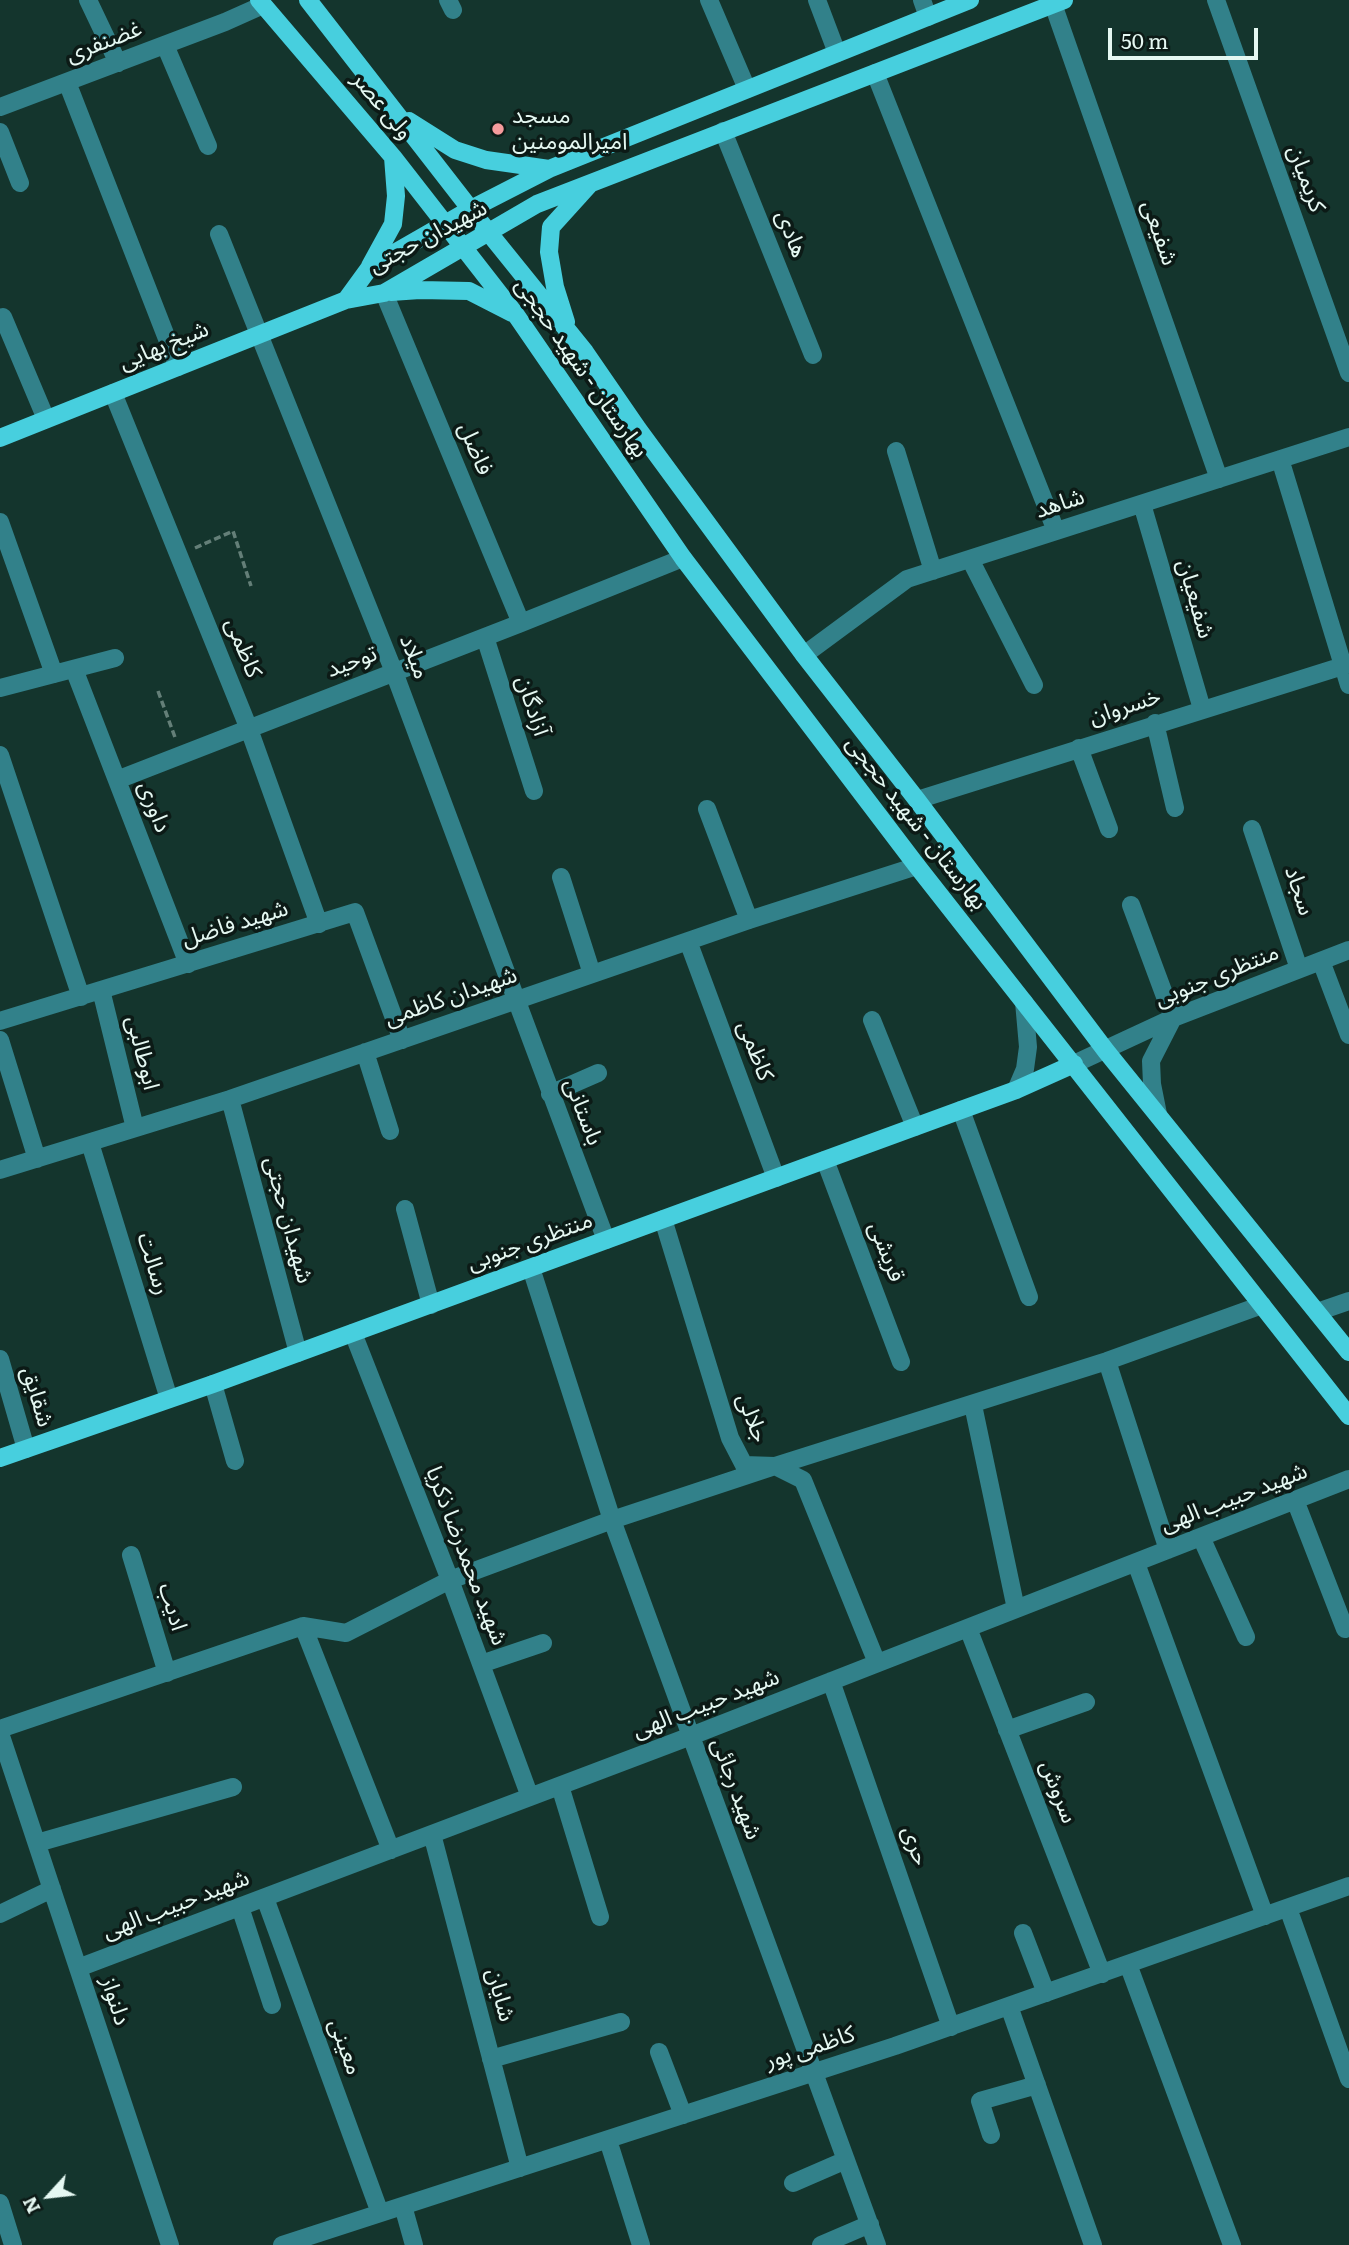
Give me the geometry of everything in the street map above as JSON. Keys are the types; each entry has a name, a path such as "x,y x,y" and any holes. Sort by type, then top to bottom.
{"main road":[{"name":"ولی عصر","path":"309,0 489,233"},
{"name":"شهیدان حجتی","path":"346,300 370,267 471,209 549,169 837,54 925,8 970,0"},
{"name":"ولی عصر","path":"261,2 393,157 463,247"},
{"name":"شهیدان حجتی","path":"346,300 384,293 537,204 1059,2"},
{"path":"397,113 455,150 486,160 549,169"},
{"path":"370,267 393,224 396,196 393,157"},
{"path":"585,352 565,319 548,252 551,227 593,181"},
{"name":"بهارستان - شهید حججی","path":"489,233 585,352 638,429 804,655 918,800 1106,1051 1349,1352"},
{"name":"بهارستان - شهید حججی","path":"463,247 516,315 683,558 917,866 1349,1416"},
{"path":"384,293 420,290 469,291 516,315"},
{"name":"شیخ بهایی","path":"0,438 346,300"},
{"name":"منتظری جنوبی","path":"0,1458 431,1305 1016,1090 1074,1064"}],"street":[{"path":"88,0 118,63"},
{"path":"709,0 747,89"},
{"path":"817,0 837,54"},
{"name":"کریمیان","path":"1216,0 1349,373"},
{"name":"غضنفری","path":"0,107 225,22 261,2"},
{"name":"شفیعی","path":"1059,2 1219,479"},
{"path":"165,45 208,146"},
{"path":"875,73 1056,531"},
{"path":"67,82 178,367"},
{"name":"هادی","path":"723,131 813,355"},
{"path":"0,132 20,183"},
{"name":"میلاد","path":"219,234 394,672 515,1000"},
{"name":"فاضل","path":"384,293 522,623"},
{"path":"3,317 46,419"},
{"name":"کاظمی","path":"113,393 249,729 319,924"},
{"name":"شاهد","path":"804,655 907,579 1349,437"},
{"path":"896,451 933,571"},
{"path":"1280,459 1346,665 1349,685"},
{"name":"شفیعیان","path":"1142,504 1202,709"},
{"path":"0,522 54,674"},
{"name":"توحید","path":"117,780 683,558"},
{"path":"970,559 1034,685"},
{"name":"آزادگان","path":"485,637 534,791"},
{"path":"0,688 115,657"},
{"name":"خسروان","path":"918,800 1155,723 1346,665"},
{"name":"داوری","path":"74,669 188,964"},
{"path":"1155,723 1175,808"},
{"path":"1079,748 1109,829"},
{"path":"0,755 81,997"},
{"path":"706,809 749,920"},
{"name":"سجاد","path":"1252,829 1299,969"},
{"name":"شهیدان کاظمی","path":"0,1170 230,1099 749,920 917,866"},
{"path":"561,877 592,974"},
{"path":"1132,905 1173,1018 1151,1061 1158,1114"},
{"name":"شهید فاضل","path":"0,1021 355,912 402,1040"},
{"name":"کاظمی","path":"688,941 776,1178"},
{"name":"منتظری جنوبی","path":"1074,1064 1173,1018 1349,950"},
{"path":"1321,961 1349,1035"},
{"name":"ابوطالبی","path":"101,990 135,1128"},
{"name":"باستانی","path":"515,1000 606,1240"},
{"path":"1016,1090 1025,1069 1028,1047 1024,1002"},
{"path":"872,1020 915,1127"},
{"path":"0,1040 37,1159"},
{"path":"365,1052 390,1132"},
{"path":"551,1094 598,1073"},
{"name":"شهیدان حجتی","path":"230,1099 298,1353"},
{"path":"961,1110 1029,1297"},
{"name":"رسالت","path":"90,1143 169,1399"},
{"name":"قریشی","path":"825,1160 901,1362"},
{"path":"405,1209 431,1305"},
{"name":"جلالی","path":"663,1219 730,1438 744,1465 775,1466 803,1480 877,1663"},
{"name":"شهید رجائی","path":"531,1268 612,1520 877,2245"},
{"path":"1317,1312 1349,1301"},
{"path":"0,1731 303,1626 346,1633 450,1580 612,1520 1107,1361 1262,1305"},
{"name":"شهید محمدرضا ذکریا","path":"354,1333 450,1580 530,1797"},
{"name":"شقایق","path":"0,1359 26,1449"},
{"path":"1107,1361 1168,1550"},
{"path":"213,1384 235,1461"},
{"path":"973,1405 1016,1609"},
{"name":"شهید حبیب الهی","path":"78,1968 691,1736 1349,1479"},
{"path":"1295,1500 1345,1629"},
{"path":"1200,1537 1245,1637"},
{"name":"ادیب","path":"131,1555 167,1673"},
{"path":"1136,1563 1265,1916"},
{"path":"303,1626 390,1850"},
{"name":"سروش","path":"968,1628 1102,1973"},
{"path":"481,1664 543,1643"},
{"name":"حری","path":"831,1681 951,2027"},
{"path":"1007,1730 1086,1702"},
{"name":"دلنواز","path":"0,1731 170,2245"},
{"path":"560,1786 600,1917"},
{"path":"37,1843 233,1787"},
{"name":"شایان","path":"432,1834 520,2168"},
{"name":"کاظمی پور","path":"282,2245 951,2027 1349,1886"},
{"path":"0,1914 52,1889"},
{"name":"معینی","path":"265,1898 380,2213"},
{"path":"240,1907 272,2005"},
{"path":"1288,1908 1349,2079"},
{"path":"1023,1933 1046,1993"},
{"path":"1128,1964 1231,2245"},
{"path":"1009,2006 1093,2245"},
{"path":"491,2059 621,2022"},
{"path":"659,2052 683,2115"},
{"path":"992,2135 980,2101 1037,2085"},
{"path":"608,2140 641,2245"},
{"path":"793,2183 846,2160"},
{"path":"0,2203 13,2245"},
{"path":"403,2206 414,2245"},
{"path":"821,2245 870,2224"}],"path":[{"path":"178,555 233,531 251,586"},
{"path":"158,691 182,755"}],"place":[{"name":"مسجد امیرالمومنین","path":"498,129"}]}
